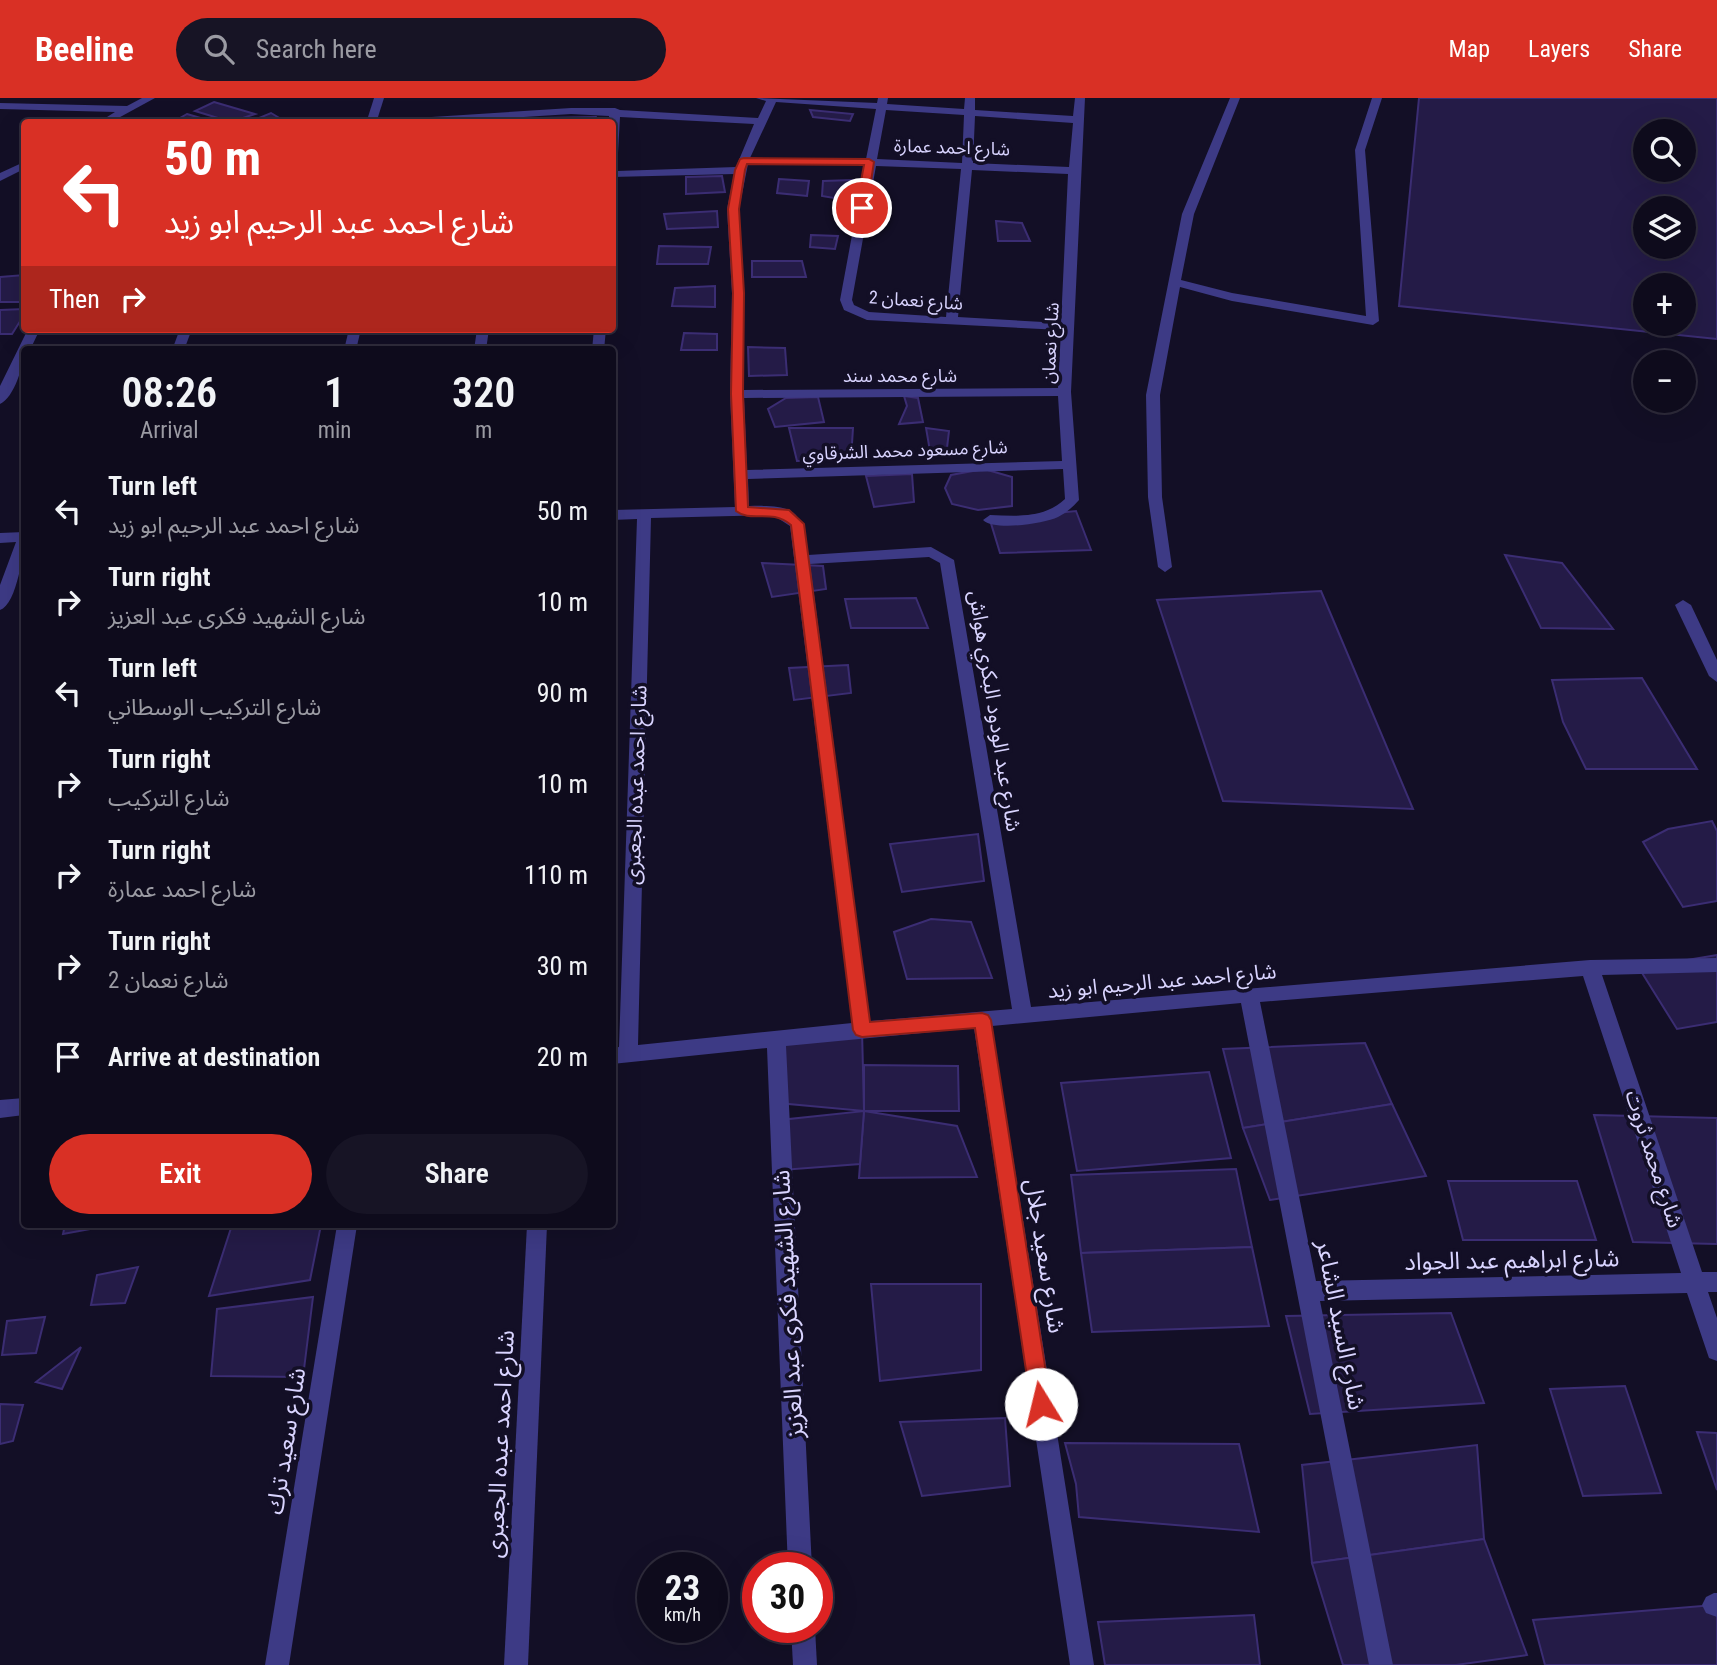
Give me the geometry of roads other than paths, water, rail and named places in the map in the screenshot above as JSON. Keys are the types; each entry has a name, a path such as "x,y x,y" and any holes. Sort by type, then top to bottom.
{"street":[{"path":"110,119 150,98"},
{"path":"373,117 379,98"},
{"path":"761,98 883,102 1078,120"},
{"path":"742,511 737,394 738,293 733,209 742,166 773,98"},
{"path":"952,320 967,165 970,98"},
{"name":"شارع نعمان","path":"990,520 1043,520 1061,512 1072,500 1064,392 1080,98"},
{"path":"1165,567 1154,497 1153,395 1188,214 1235,98"},
{"path":"1173,282 1232,297 1373,321 1360,150 1377,98"},
{"name":"شارع نعمان 2","path":"883,102 869,162 846,300 848,306 867,316 1068,327"},
{"path":"0,106 131,108"},
{"path":"423,119 449,112 516,109 615,111 761,121"},
{"path":"615,111 615,119"},
{"name":"شارع احمد عمارة","path":"616,172 869,162 1074,171"},
{"path":"0,167 21,166"},
{"path":"0,178 21,168"},
{"path":"0,400 21,356"},
{"name":"شارع محمد سند","path":"737,394 1064,392"},
{"name":"شارع مسعود محمد الشرقاوي","path":"740,475 1070,465"},
{"path":"616,516 774,510 784,513 797,524 862,1030"},
{"name":"شارع احمد عبده الجعبرى","path":"620,1055 645,514"},
{"path":"0,538 21,538"},
{"path":"0,606 21,546"},
{"name":"شارع عبد الودود البكري هواش","path":"801,560 931,552 947,559 1023,1017"},
{"path":"1683,604 1717,676"},
{"name":"شارع احمد عبد الرحيم ابو زيد","path":"620,1055 1249,995 1590,968 1717,965"},
{"name":"شارع محمد ثروت","path":"1590,968 1717,1350"},
{"name":"شارع السيد الشاعر","path":"1249,995 1381,1665"},
{"name":"شارع سعيد جلال","path":"982,1020 1082,1665"},
{"name":"شارع الشهيد فكرى عبد العزيز","path":"776,1040 799,1552"},
{"path":"0,1110 21,1107"},
{"name":"شارع سعيد ترك","path":"277,1665 347,1228"},
{"name":"شارع احمد عبده الجعبرى","path":"516,1665 537,1228"},
{"name":"شارع ابراهيم عبد الجواد","path":"1307,1291 1717,1282"},
{"path":"804,1643 805,1665"}]}
